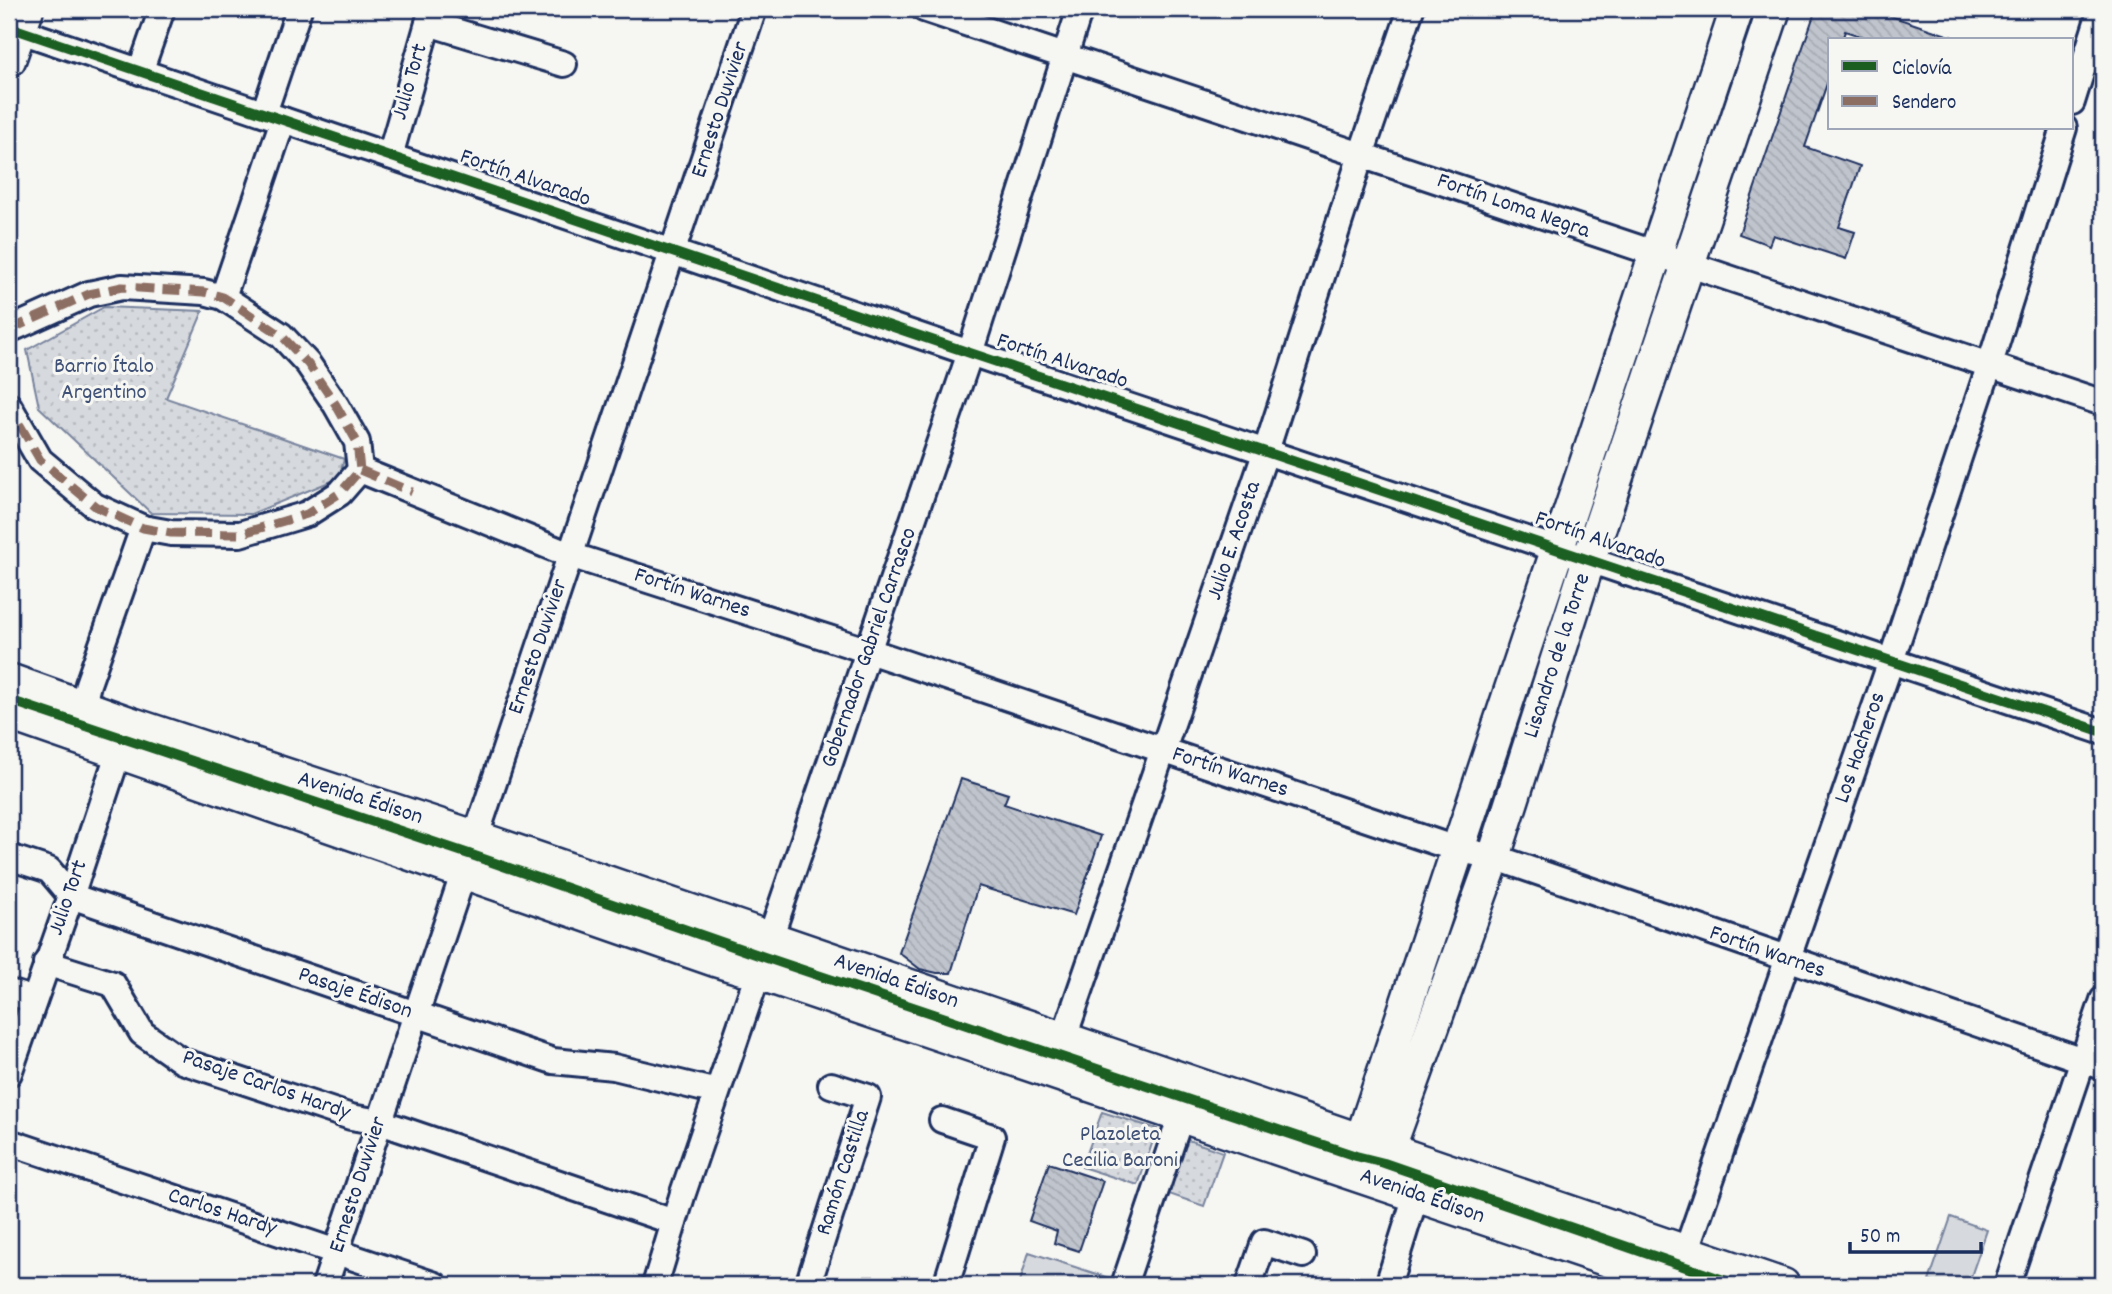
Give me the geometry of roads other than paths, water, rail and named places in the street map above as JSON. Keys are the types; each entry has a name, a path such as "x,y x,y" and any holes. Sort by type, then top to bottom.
{"main road":[{"name":"Lisandro de la Torre","path":"1375,1145 1457,849 1737,9"},
{"name":"Lisandro de la Torre","path":"1363,1177 1494,858 1589,559 1774,9"},
{"name":"Avenida Édison","path":"9,680 83,705 124,737 462,874 1678,1285"},
{"name":"Avenida Édison","path":"9,714 124,737 475,837 1686,1252 1712,1274 1783,1285"},
{"name":"Los Hacheros","path":"1678,1285 1686,1252"}],"street":[{"path":"140,72 162,9"},
{"path":"223,297 273,116 299,9"},
{"name":"Ernesto Duvivier","path":"325,1285 754,9"},
{"name":"Fortín Loma Negra","path":"924,9 1655,255 1990,363 2103,403"},
{"name":"Gobernador Gabriel Carrasco","path":"655,1285 717,1093 970,353 1080,9"},
{"name":"Julio E. Acosta","path":"1052,1072 1266,451 1411,9"},
{"path":"2074,94 2096,12"},
{"path":"430,16 564,64"},
{"name":"Julio Tort","path":"390,156 430,16"},
{"name":"Fortín Alvarado","path":"16,32 2103,732"},
{"name":"Los Hacheros","path":"1686,1252 1891,661 1990,363 2063,130"},
{"path":"9,330 89,294 122,287 204,292 223,297 281,335 308,364 357,442 360,470 340,493 307,513 240,534 172,533 143,528 95,506 40,460 9,406"},
{"name":"Fortín Warnes","path":"360,470 570,555 869,651 1457,849 1494,858 2093,1064"},
{"path":"83,705 143,528"},
{"name":"Julio Tort","path":"9,1073 124,737"},
{"name":"Pasaje Édison","path":"9,857 49,870 71,895 414,1014 553,1060 614,1067 717,1093"},
{"name":"Pasaje Carlos Hardy","path":"46,963 113,984 142,1033 183,1061 351,1117 380,1122 674,1222"},
{"path":"9,992 34,1000"},
{"path":"2007,1285 2093,1064 2103,1000"},
{"name":"Ramón Castilla","path":"808,1285 868,1097 831,1085"},
{"path":"1124,1285 1181,1116"},
{"path":"942,1120 992,1137 946,1285"},
{"name":"Carlos Hardy","path":"9,1142 435,1285"},
{"path":"1388,1285 1416,1195"},
{"path":"1249,1285 1264,1242 1303,1255"}],"park label":[{"name":"Barrio Ítalo Argentino","path":"104,380"},
{"name":"Plazoleta Cecilia Baroni","path":"1120,1148"}]}
